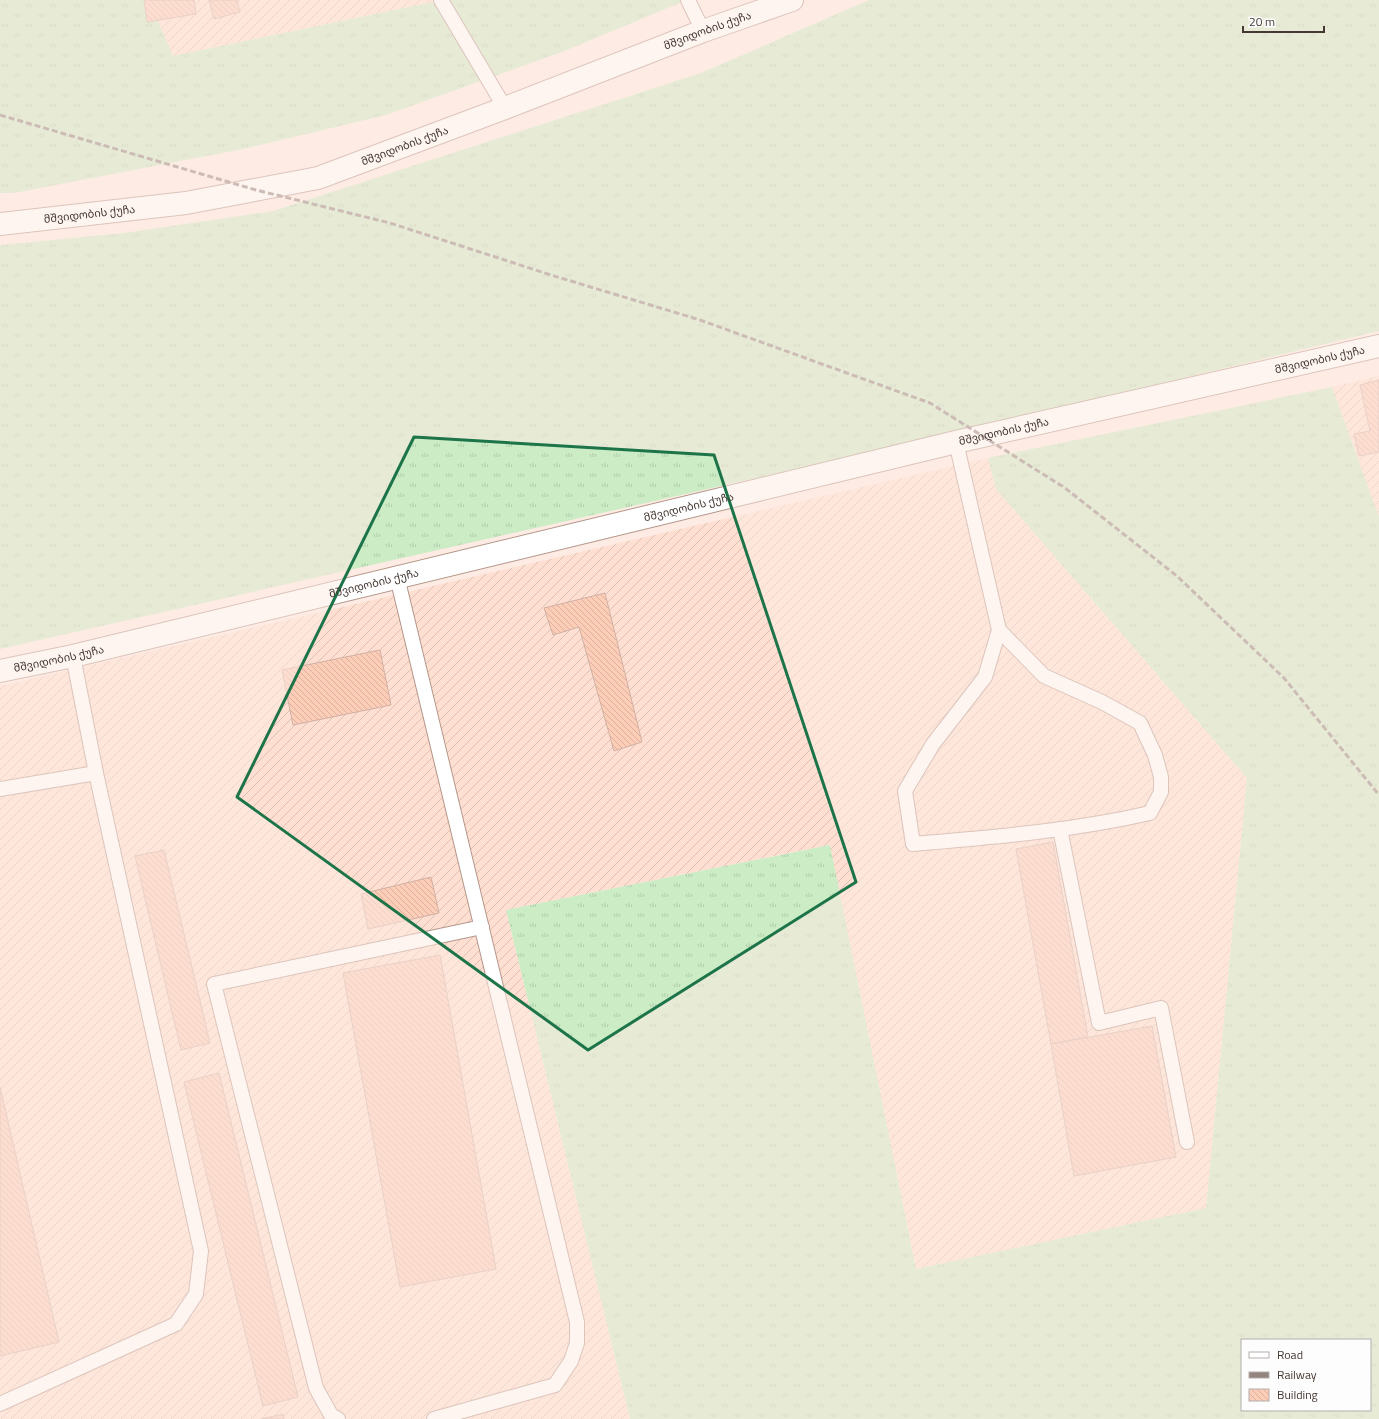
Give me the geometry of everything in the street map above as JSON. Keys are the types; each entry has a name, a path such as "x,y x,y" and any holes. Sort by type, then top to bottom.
{"street":[{"name":"მშვიდობის ქუჩა","path":"0,224 186,203 318,178 703,31 792,0"},
{"name":"მშვიდობის ქუჩა","path":"0,671 73,656 956,442 1379,346"}],"lane":[{"path":"441,0 504,108"},
{"path":"688,0 703,31"},
{"path":"956,442 999,630 985,677 933,744 905,791 913,844 1060,830 1115,821 1150,813 1161,792 1161,777 1155,755 1140,723 1102,702 1044,676 999,630"},
{"path":"397,577 577,1322 577,1343 571,1362 555,1385 434,1419"},
{"path":"0,1404 176,1324 196,1294 202,1251 96,773 73,656"},
{"path":"0,789 96,773"},
{"path":"1060,830 1099,1023 1161,1008 1187,1142"},
{"path":"338,1419 331,1415 316,1388 214,984 482,927"}],"highlighted area":[{"path":"414,437 714,455 856,882 588,1050 237,797"}],"shaded area":[{"path":"149,0 442,0 173,56"},
{"path":"1379,376 1379,517 1332,387"},
{"path":"988,458 996,489 1247,778 1206,1208 916,1269 829,845 506,910 630,1419 0,1419 0,686"}],"green space":[{"path":"0,0 149,0 173,56 442,0 687,0 562,52 386,115 243,149 14,193 0,193"},
{"path":"869,0 1379,0 1379,331 938,437 0,649 0,245 124,233 273,211 701,73"},
{"path":"1332,387 1379,517 1379,1419 630,1419 506,910 830,845 916,1269 1206,1208 1247,778 996,489 988,458"}],"building":[{"path":"144,0 194,0 196,14 147,22"},
{"path":"209,0 237,0 240,12 214,19"},
{"path":"1379,380 1379,452 1359,456 1354,434 1370,431 1360,385"},
{"path":"605,593 642,742 614,751 579,627 553,635 544,608"},
{"path":"380,650 391,705 293,725 282,670"},
{"path":"1053,842 1088,1037 1051,1044 1016,849"},
{"path":"164,850 210,1043 181,1050 135,856"},
{"path":"431,877 439,913 368,929 361,894"},
{"path":"440,955 496,1269 400,1287 343,973"},
{"path":"1152,1026 1176,1157 1074,1176 1051,1044"},
{"path":"219,1073 298,1397 263,1406 184,1082"},
{"path":"0,1087 59,1342 0,1356"},
{"path":"283,1414 284,1419 261,1419"}],"railway":[{"path":"0,115 256,190 390,223 551,275 700,320 930,403 1065,488 1177,576 1284,678 1379,795"}]}
